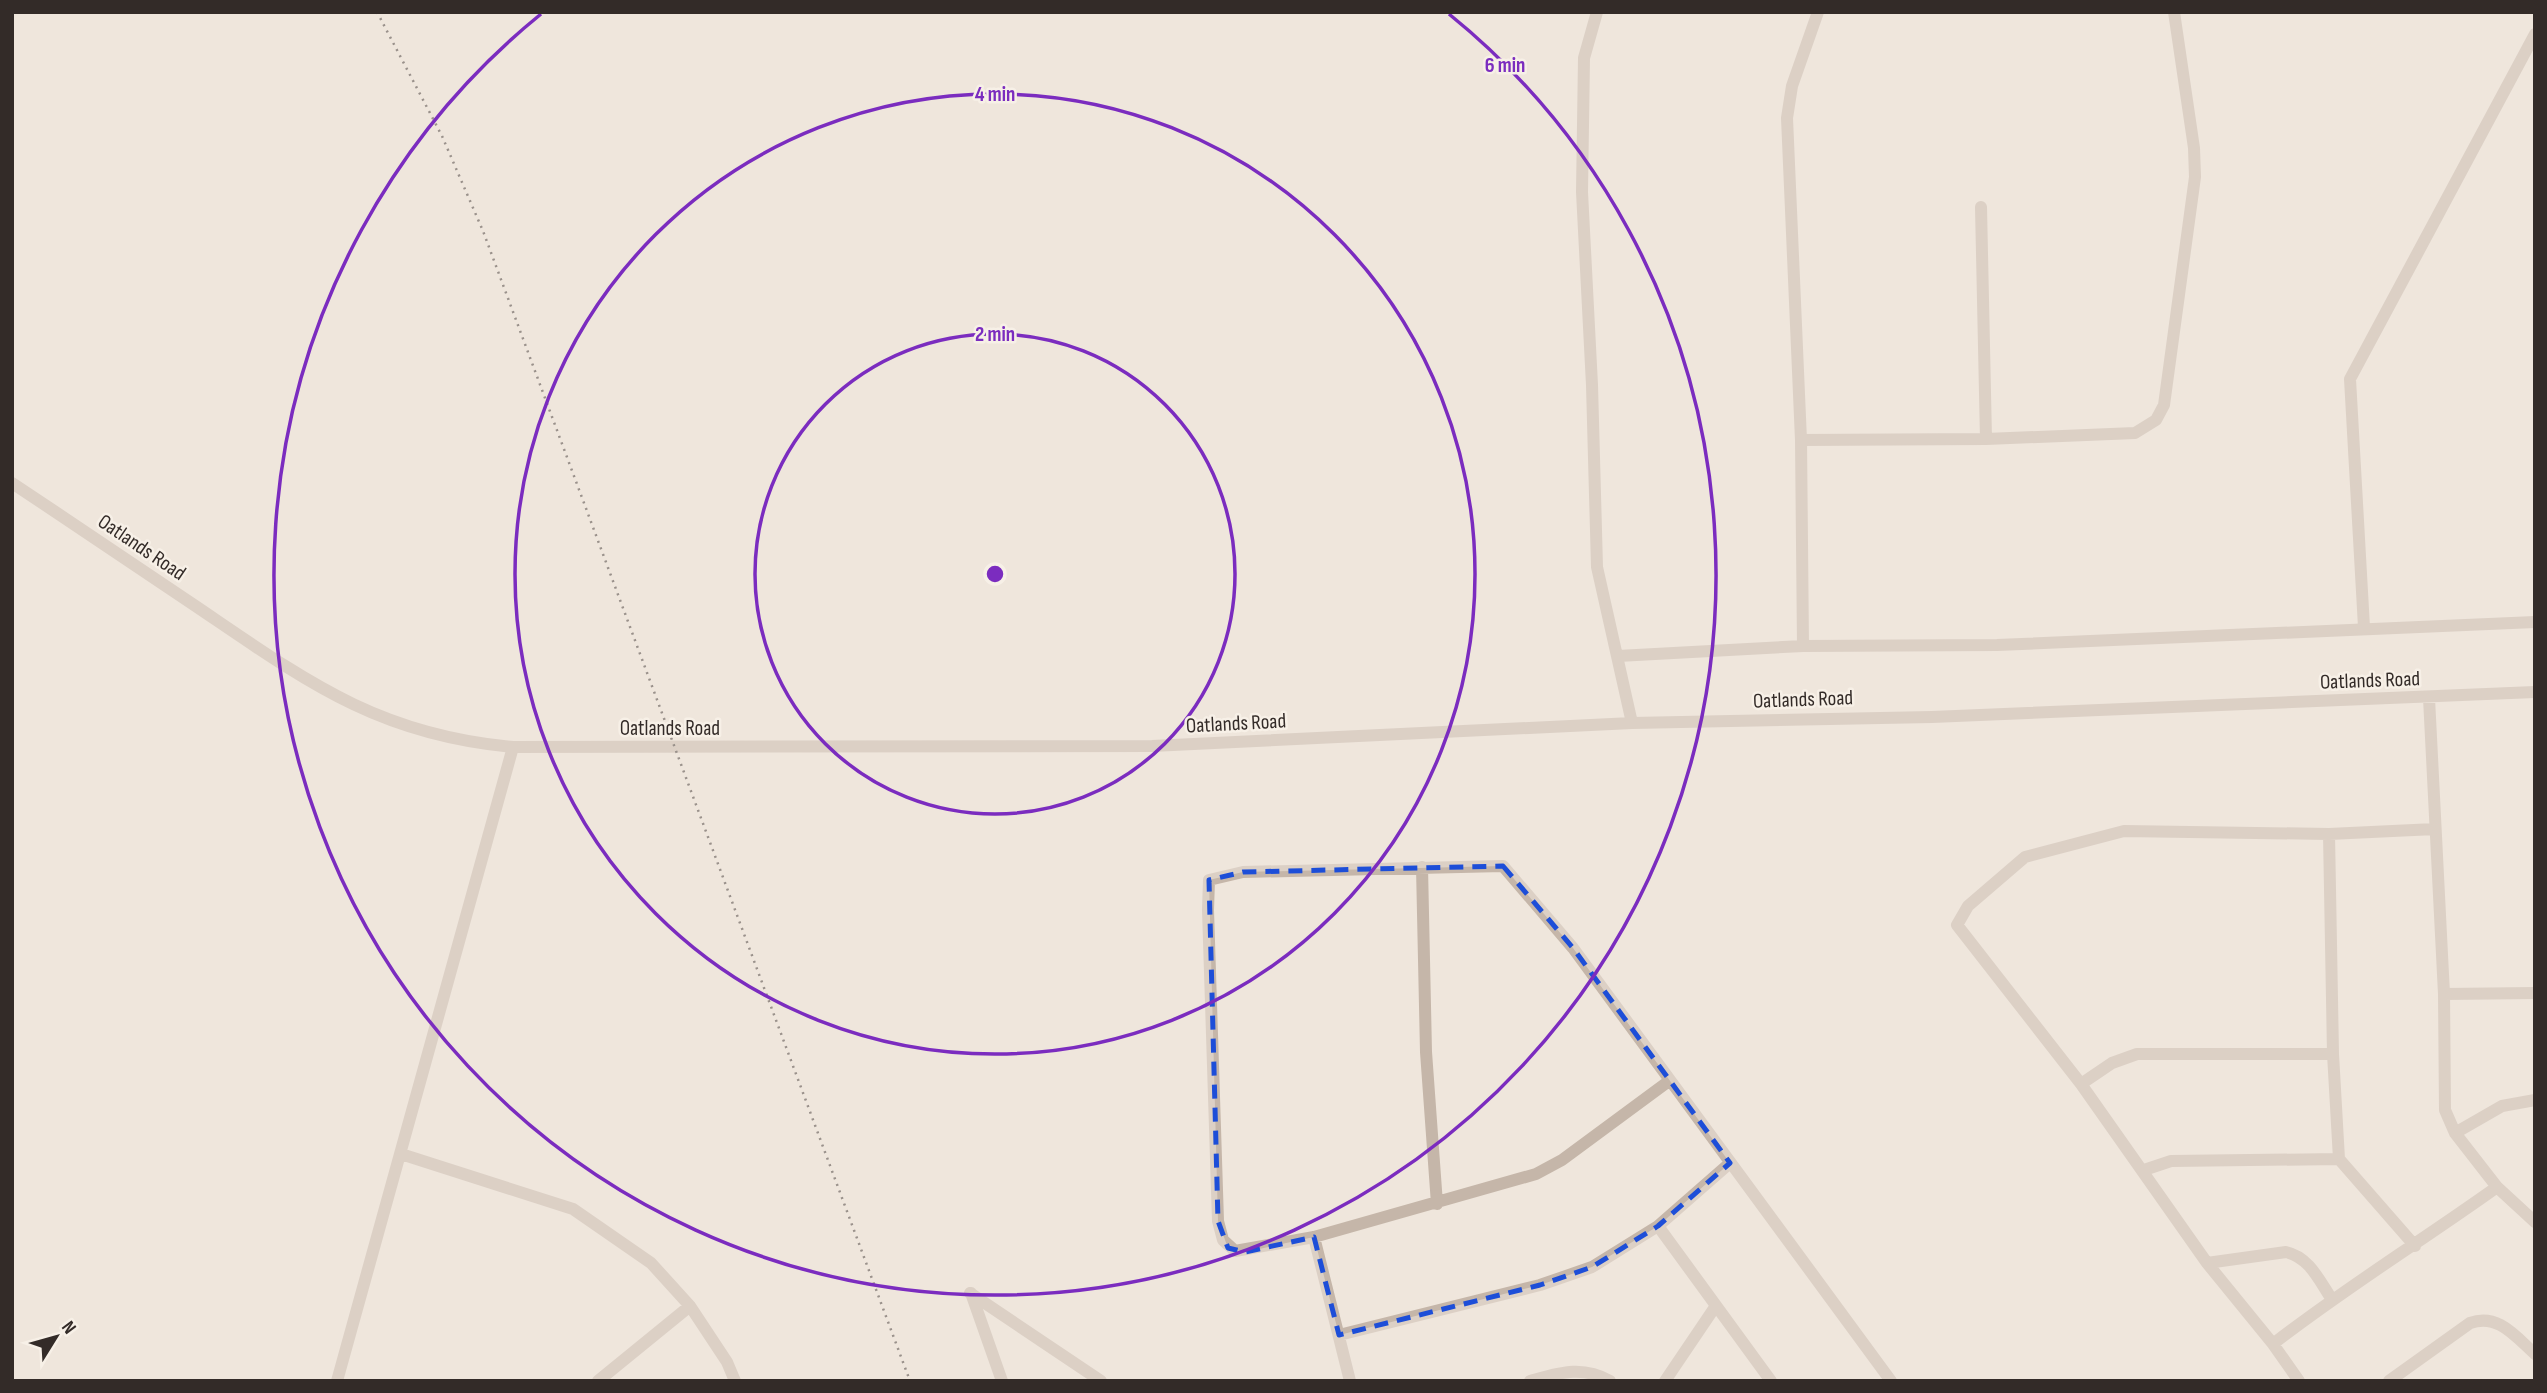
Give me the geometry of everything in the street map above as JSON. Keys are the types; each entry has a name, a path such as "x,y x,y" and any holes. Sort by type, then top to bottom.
{"street":[{"path":"1597,12 1584,58 1582,192 1592,386 1597,567 1632,723"},
{"path":"1803,646 1801,440 1787,118 1792,86 1818,12"},
{"path":"1801,440 1986,439 2136,433 2155,420 2164,405 2195,177 2194,148 2174,12"},
{"path":"2364,628 2350,379 2535,34"},
{"path":"1981,207 1986,439"},
{"name":"Oatlands Road","path":"12,483 321,689 361,710 409,728 474,744 513,747 1152,746 1632,723 1932,717 2535,692"},
{"path":"1618,656 1803,646 1997,645 2535,622"},
{"path":"2429,698 2444,993 2445,1110 2455,1133 2497,1187 2535,1222"},
{"path":"337,1381 513,747"},
{"path":"2299,1381 2273,1344 2207,1263 2081,1084 1957,925 1968,906 2025,857 2095,836 2124,831 2329,834 2435,829"},
{"path":"2329,834 2333,1054 2339,1159 2414,1247"},
{"path":"1669,1081 1549,1168 1514,1183 1314,1237 1245,1252 1228,1248 1220,1232 1209,880 1243,872 1503,866 1573,948 1891,1381"},
{"path":"1422,867 1426,1052 1437,1205"},
{"path":"2444,993 2535,993"},
{"path":"2081,1084 2112,1063 2137,1054 2333,1054"},
{"path":"2455,1133 2502,1106 2535,1100"},
{"path":"401,1154 573,1209 652,1262 690,1306 727,1362 735,1381"},
{"path":"2144,1170 2171,1161 2339,1159"},
{"path":"1339,1335 1540,1285 1592,1267 1658,1227 1730,1163"},
{"path":"2273,1344 2332,1298 2414,1247 2497,1187"},
{"path":"1658,1227 1771,1381"},
{"path":"1314,1237 1350,1381"},
{"path":"2207,1263 2286,1252 2295,1254 2306,1261 2332,1298"},
{"path":"1002,1381 971,1293 1101,1381"},
{"path":"598,1381 690,1306"},
{"path":"1665,1381 1715,1307"},
{"path":"2398,1378 2469,1323 2480,1320 2502,1325 2535,1354"},
{"path":"1530,1381 1574,1370 1587,1371 1610,1381"}],"highlighted area":[{"path":"1503,866 1573,948 1730,1163 1658,1226 1592,1267 1540,1285 1339,1335 1314,1237 1245,1252 1228,1248 1218,1221 1209,880 1243,872"}],"railway":[{"path":"377,12 442,136 483,231 910,1381"}]}
